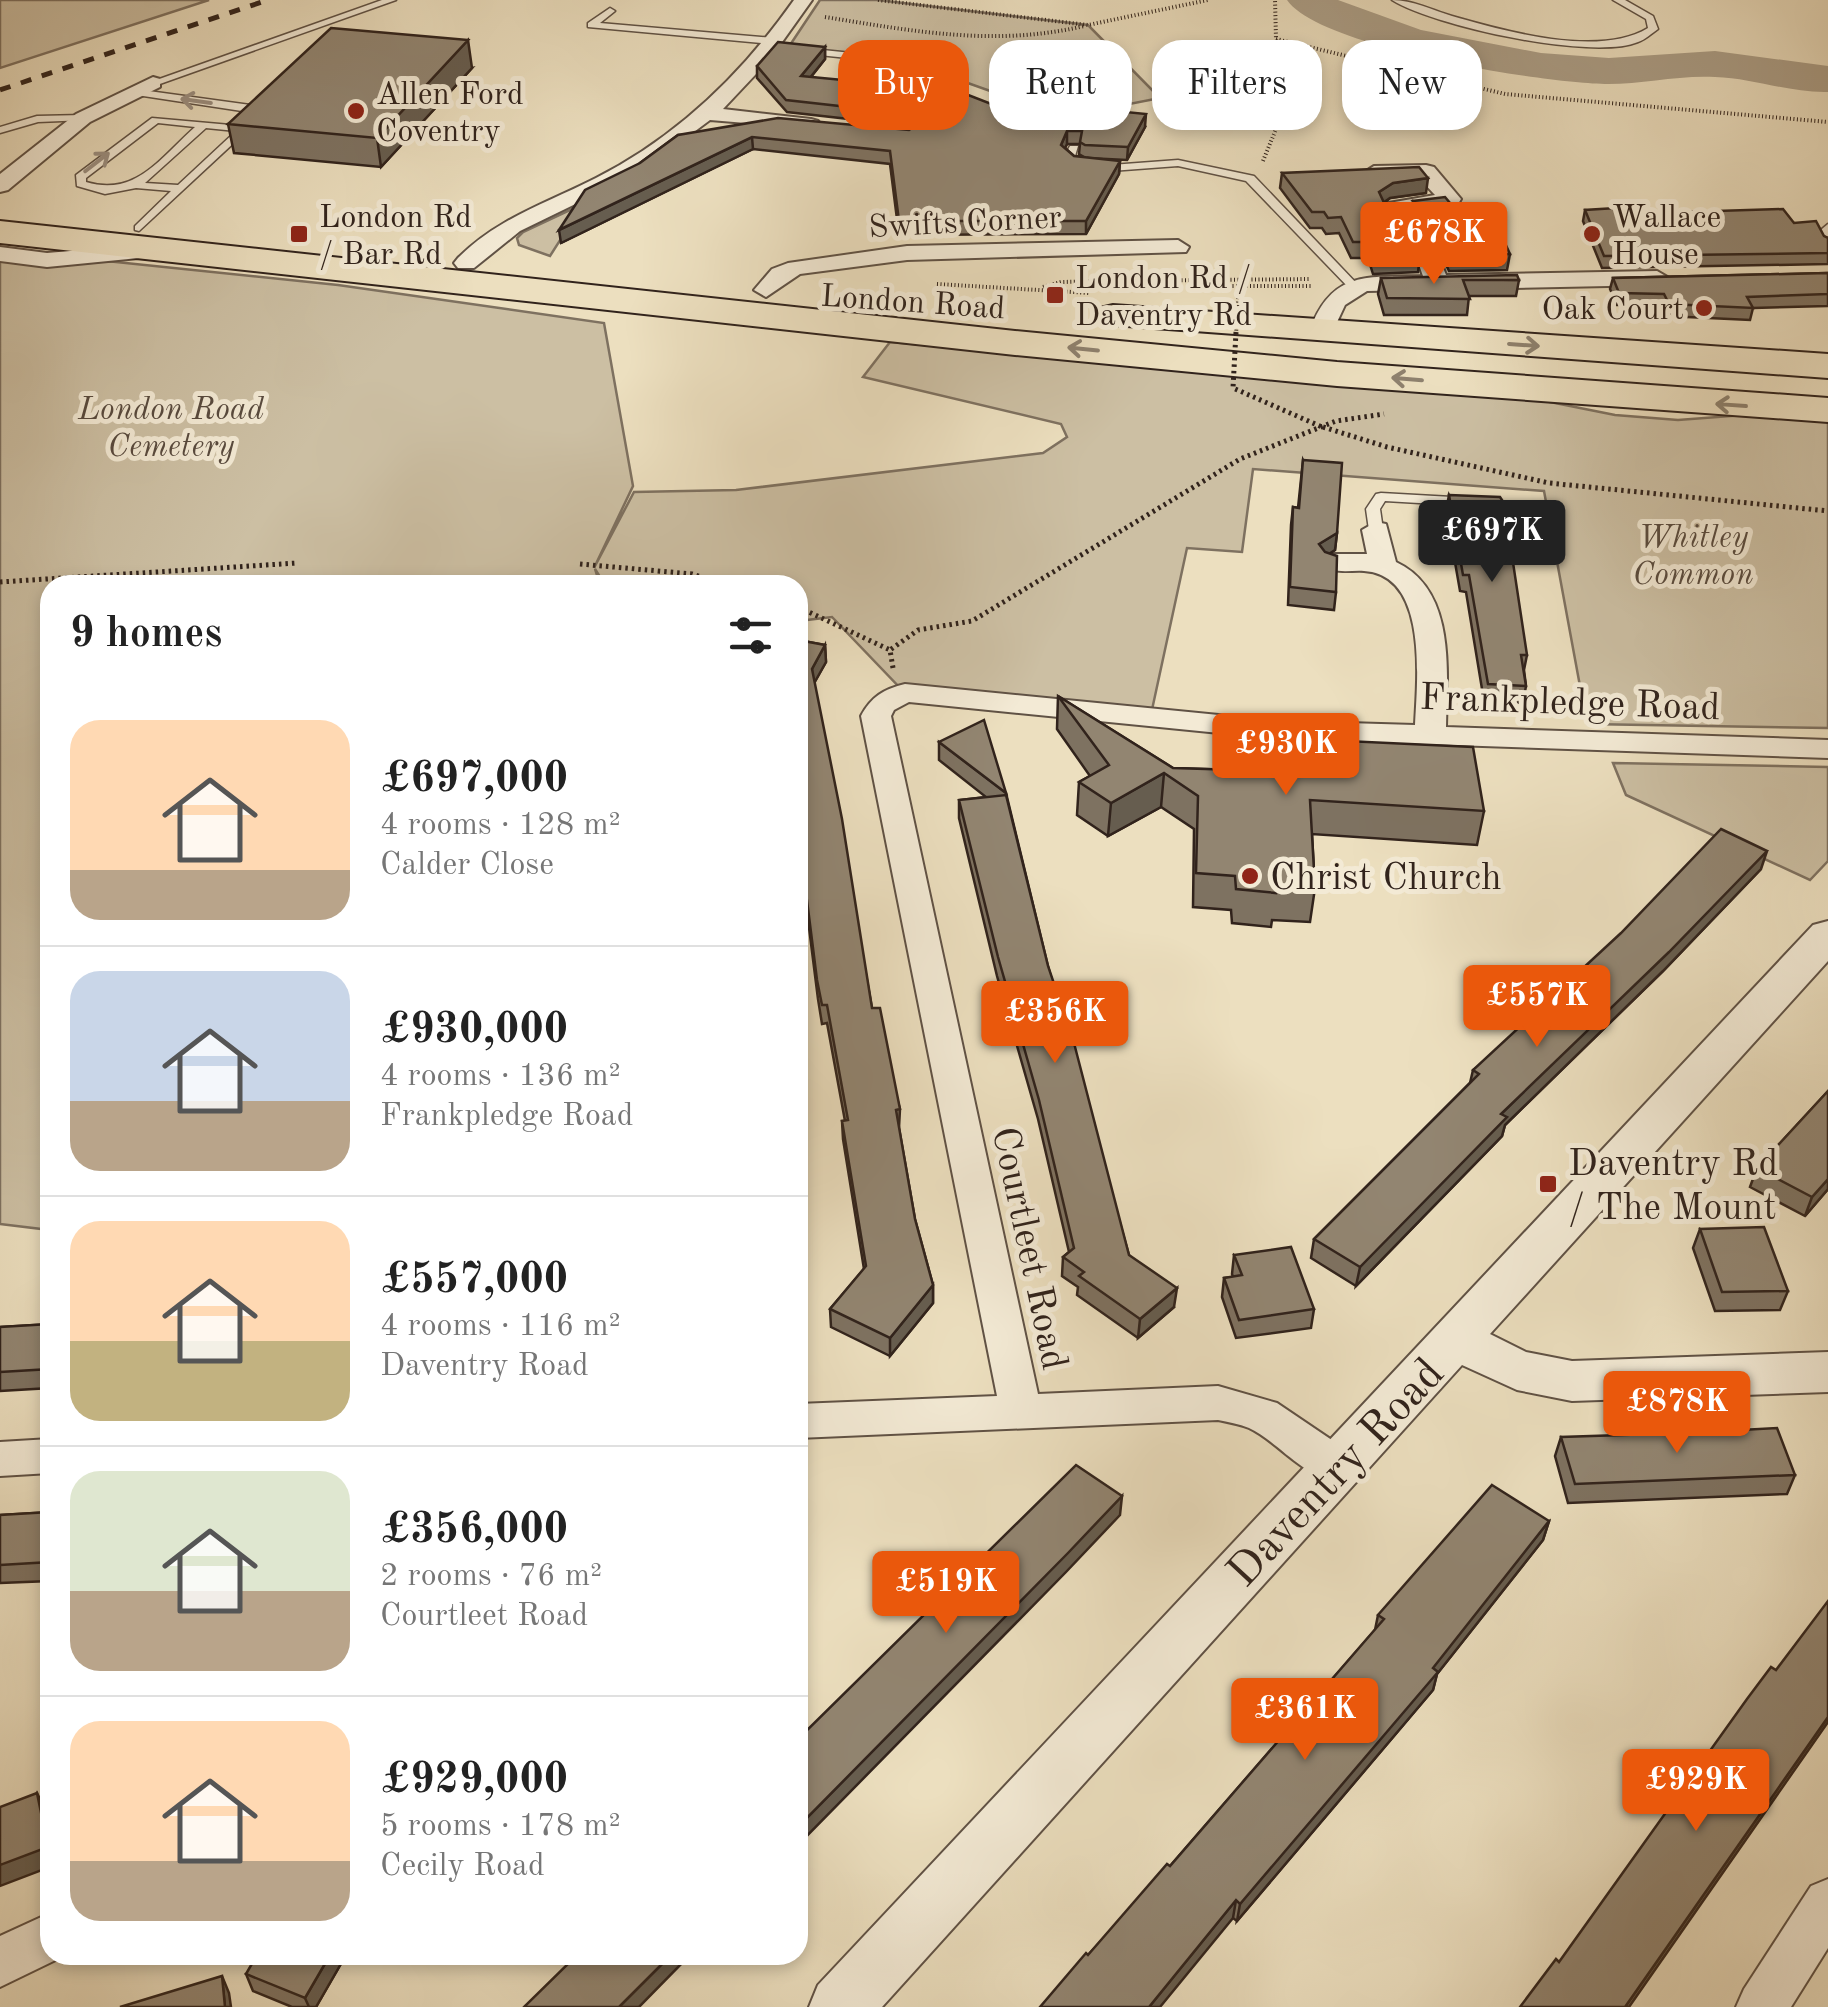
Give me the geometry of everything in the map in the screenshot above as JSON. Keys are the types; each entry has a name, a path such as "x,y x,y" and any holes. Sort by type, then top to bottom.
{"highway":[{"name":"London Road","path":"0,214 150,239 1299,370 1828,410"},
{"name":"London Road","path":"0,232 150,239 766,290 1080,302 1322,330 1828,366"}],"street":[{"path":"466,263 491,237 652,156 706,113 798,8"},
{"path":"0,185 83,118 144,88"},
{"path":"706,113 824,126"},
{"path":"1354,175 1419,170 1426,172 1450,200 1391,209 1401,229 1423,245 1437,282"},
{"name":"London Road","path":"0,254 47,260 150,239"},
{"name":"Swifts Corner","path":"766,290 780,274 796,268 907,252 1178,247"},
{"path":"1322,330 1331,303 1351,283 1672,278"},
{"path":"1376,530 1383,565"},
{"path":"1334,562 1383,565 1411,583 1421,596 1432,664 1430,738"},
{"name":"Frankpledge Road","path":"902,696 1278,730 1828,749"},
{"name":"Courtleet Road","path":"902,696 882,704 876,716 1021,1410"},
{"name":"Daventry Road","path":"840,2007 1828,936"},
{"path":"1456,1340 1517,1370 1572,1381 1828,1372"},
{"path":"808,1421 1228,1404 1262,1415 1336,1465"},
{"path":"0,1458 40,1456"},
{"path":"1762,2007 1828,1903"},
{"path":"0,1962 40,1942"}],"lane":[{"path":"144,88 391,0"},
{"path":"1397,0 1439,16 1541,38 1614,44 1648,35 1653,29 1650,18 1618,0"},
{"path":"610,11 592,25 838,53"},
{"path":"144,88 258,109 260,114 180,190 150,239"},
{"path":"0,130 37,119 83,118"},
{"path":"180,190 136,185 104,191 81,184 80,177 156,120 244,129"},
{"path":"136,185 204,125"},
{"path":"1074,148 1069,157 1080,164 1125,168 1178,163 1250,178 1351,283"},
{"path":"1828,227 1822,234 1828,244"},
{"path":"1376,530 1373,509 1382,497 1487,503"}],"path":[{"path":"878,0 1088,25"},
{"path":"798,8 989,39 1056,35 1208,0"},
{"path":"1250,178 1260,169 1287,102 1274,0"},
{"path":"1276,39 1505,94 1828,122"},
{"path":"1037,289 1061,282 1351,283"},
{"path":"921,283 1037,289 1080,302"},
{"path":"1281,285 1239,286 1233,388 1322,426 1386,447 1549,483 1828,511"},
{"path":"1037,289 1080,302"},
{"path":"1230,306 1250,307"},
{"path":"890,650 918,630 972,621 1240,459 1322,426"},
{"path":"104,575 297,562"},
{"path":"580,564 695,575"},
{"path":"0,582 40,579"},
{"path":"808,612 890,650"},
{"path":"890,650 902,696"}],"green space":[{"path":"0,0 209,0 0,68"},
{"path":"820,0 878,0 1088,25 1103,40 989,40 989,91 969,83 969,40 838,40 838,54 788,48"},
{"path":"1132,70 1152,90 1152,100 1132,103"},
{"path":"604,194 571,223 550,256 519,245 517,238 523,232"},
{"path":"0,250 338,285 604,323 633,486 594,568 634,492 736,490 1043,453 1067,437 1061,424 863,377 890,342 1535,399 1615,415 1678,420 1744,415 1828,420 1828,728 1587,724 1544,491 1253,469 1242,552 1187,548 1150,719 905,693 832,617 808,620 808,575 599,575 595,569 597,575 40,575 40,1229 0,1224"},
{"path":"1613,763 1828,767 1828,861 1810,880 1626,795"}],"building":[{"path":"331,28 468,40 377,138 228,124"},
{"path":"778,42 825,47 801,76 838,80 838,106 786,100 757,66"},
{"path":"969,95 989,103 989,130 1132,130 1132,113 1146,114 1128,147 1085,145 1080,142 1082,131 1067,131 1061,145 1074,156 1120,161 1086,221 899,221 890,151 752,137 559,230 585,190 640,163 678,135 778,118 838,123 838,130 969,130"},
{"path":"1419,167 1428,178 1393,183 1379,192 1392,220 1412,234 1420,256 1375,257 1370,242 1353,242 1341,217 1328,218 1324,212 1312,212 1282,173"},
{"path":"1445,197 1461,216 1492,215 1510,254 1451,255 1440,228 1413,201"},
{"path":"1616,208 1620,214 1783,209 1794,223 1816,221 1828,238 1828,253 1604,256 1585,210"},
{"path":"1828,273 1828,294 1747,297 1753,308 1669,304 1664,294 1619,293 1613,278"},
{"path":"1517,275 1519,280 1463,280 1470,299 1387,298 1381,278"},
{"path":"1303,460 1342,463 1337,533 1319,544 1325,552 1337,556 1336,592 1290,587 1293,507 1299,508"},
{"path":"1449,495 1500,497 1504,503 1527,655 1521,655 1526,686 1488,684 1469,575 1463,575"},
{"path":"808,642 825,645 812,669 842,819 872,1008 880,1008 900,1109 896,1110 915,1219 933,1285 890,1338 830,1309 866,1266 842,1121 848,1120 827,1005 822,1005 808,908"},
{"path":"1058,696 1173,768 1300,772 1300,765 1328,767 1325,740 1473,747 1484,811 1310,800 1315,888 1276,886 1276,893 1236,889 1235,876 1196,873 1198,796 1164,773 1111,803 1079,782 1109,765"},
{"path":"984,720 1006,793 939,742"},
{"path":"1006,795 1048,966 1074,1043 1129,1255 1177,1288 1140,1319 1079,1276 1084,1272 1063,1257 1074,1248 959,800"},
{"path":"1721,829 1767,851 1501,1114 1507,1117 1360,1267 1314,1239 1479,1074 1473,1070 1621,933"},
{"path":"1828,1091 1828,1179 1812,1197 1757,1168"},
{"path":"1764,1227 1788,1291 1722,1292 1700,1229"},
{"path":"1291,1247 1314,1309 1239,1320 1224,1278 1242,1275 1234,1255"},
{"path":"40,1325 40,1370 0,1372 0,1327"},
{"path":"1777,1428 1795,1475 1575,1484 1561,1437 1685,1433"},
{"path":"1076,1465 1122,1496 808,1817 808,1729"},
{"path":"1492,1485 1549,1521 1433,1668 1438,1672 1240,1904 1236,1900 1149,2007 1040,2007 1167,1864 1170,1866 1384,1619 1378,1615"},
{"path":"40,1513 40,1563 0,1565 0,1515"},
{"path":"1828,1601 1828,1717 1625,2007 1520,2007 1556,1959 1559,1962 1771,1667 1776,1670"},
{"path":"37,1793 40,1850 0,1865 0,1807"},
{"path":"251,1965 324,1965 305,1998 246,1974"},
{"path":"567,1965 661,1965 619,2007 524,2007"},
{"path":"222,1976 225,2007 120,2007"}],"waterway":[{"path":"1307,0 1333,14 1408,39 1541,66 1609,71 1715,64 1803,79 1828,79"}],"railway":[{"path":"0,90 268,0"}],"place":[{"name":"Allen Ford Coventry","path":"356,111"},
{"name":"London Rd / Bar Rd","path":"299,234"},
{"name":"Wallace House","path":"1592,234"},
{"name":"London Rd / Daventry Rd","path":"1055,295"},
{"name":"Oak Court","path":"1704,308"},
{"name":"Christ Church","path":"1250,876"},
{"name":"Daventry Rd / The Mount","path":"1548,1184"}],"park label":[{"name":"London Road Cemetery","path":"171,426"},
{"name":"Whitley Common","path":"1693,554"}]}
